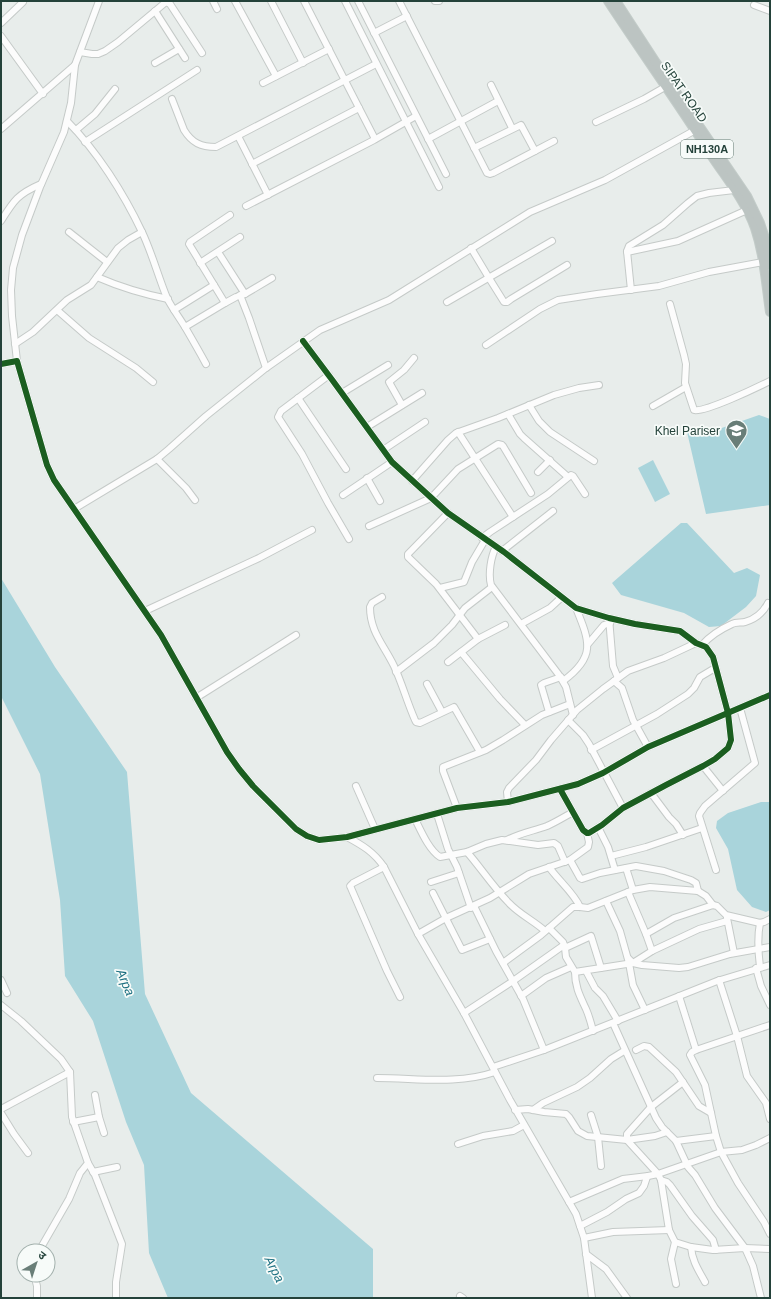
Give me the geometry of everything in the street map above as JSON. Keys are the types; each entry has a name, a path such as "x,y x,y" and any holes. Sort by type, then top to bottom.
{"highway":[{"name":"SIPAT ROAD","path":"608,1 666,87 698,128 734,190 760,224 766,241 766,264 770,312"},
{"name":"SIPAT ROAD","path":"616,1 748,208"}],"street":[{"path":"99,1 75,65 71,103 64,132 41,184 22,235 13,268 11,290 12,316 17,361 47,465 54,480 161,635 216,733 239,769 253,786 296,829 307,836 318,840 347,837 457,808 508,802 578,784 603,773 648,747 687,729 770,695"},
{"path":"213,1 217,9"},
{"path":"235,1 276,76"},
{"path":"271,1 303,63"},
{"path":"304,1 375,139"},
{"path":"345,1 439,187"},
{"path":"358,1 446,174"},
{"path":"399,1 485,171 490,174 554,141"},
{"path":"1,23 23,2"},
{"path":"80,52 98,54 105,51 118,42 164,3 168,2 202,53"},
{"path":"754,5 770,11"},
{"path":"155,11 185,58"},
{"path":"374,33 407,16"},
{"path":"1,36 43,94"},
{"path":"156,63 179,48"},
{"path":"263,83 329,50"},
{"path":"172,99 186,134 197,143 208,147 216,147 376,64"},
{"path":"1,129 75,65"},
{"path":"85,142 197,70"},
{"path":"491,85 512,128"},
{"path":"596,122 666,87"},
{"path":"76,130 95,114 116,89"},
{"path":"428,139 498,101"},
{"path":"252,164 359,108"},
{"path":"246,206 416,116"},
{"path":"67,121 76,130 114,181 142,232 174,310 185,326 206,364"},
{"path":"474,148 518,125 521,125 535,151"},
{"path":"74,509 157,458 266,368 320,330 389,300 530,212 605,180 698,128"},
{"path":"238,136 268,194"},
{"path":"425,160 436,154"},
{"path":"1,221 4,212 21,194 41,184"},
{"path":"631,290 627,252 631,244 658,229 697,196 708,193 734,190"},
{"path":"627,252 678,241 748,208"},
{"path":"225,303 189,244 230,215"},
{"path":"69,232 107,262"},
{"path":"15,344 33,332 67,300 91,285 118,248 142,232"},
{"path":"200,263 240,237"},
{"path":"447,302 552,241"},
{"path":"471,248 502,300 507,302 567,265"},
{"path":"218,252 242,295 266,368"},
{"path":"486,345 553,302 673,283 718,270 766,264"},
{"path":"97,277 115,285 142,293 168,298"},
{"path":"185,326 272,278"},
{"path":"174,310 214,285"},
{"path":"670,304 686,364 686,387 692,408 696,411 740,395 770,381"},
{"path":"57,310 89,338 136,368 153,382"},
{"path":"303,342 329,375 392,462 448,513 499,549 576,608 610,620 680,631 706,647 713,657 728,713 731,735 730,743 723,752 703,766 623,808 598,827 587,833"},
{"path":"402,405 389,382 404,370 414,358"},
{"path":"1,364 17,361"},
{"path":"342,393 388,365"},
{"path":"329,375 281,411 278,416 302,454 349,539"},
{"path":"412,481 448,440 458,432 560,393 599,385"},
{"path":"653,406 686,387"},
{"path":"367,427 422,394"},
{"path":"298,398 346,469"},
{"path":"529,405 539,421 550,432 594,461"},
{"path":"508,414 520,434 568,477"},
{"path":"383,450 425,422"},
{"path":"458,432 513,517"},
{"path":"369,526 431,498 458,469 498,444 502,444 531,493"},
{"path":"157,458 186,488 195,500"},
{"path":"538,472 550,460"},
{"path":"343,495 392,462"},
{"path":"440,588 464,582 484,539 553,490 571,475 585,494"},
{"path":"367,478 380,501"},
{"path":"553,511 499,549 492,556 490,580 492,587 562,679 566,687 573,715"},
{"path":"448,513 408,555 409,559 440,588 478,639"},
{"path":"145,611 259,558 312,530"},
{"path":"396,672 434,643 452,625 465,608 492,587"},
{"path":"382,597 370,605 375,634 396,672 416,722 420,723 454,708 480,752"},
{"path":"520,624 550,608 562,597"},
{"path":"508,802 507,792 509,788 536,760 568,720 616,679 637,667 699,644 732,624 744,622 760,616 768,603"},
{"path":"549,712 541,685 562,679 576,672 586,654 588,644 584,627 576,608"},
{"path":"588,644 610,620"},
{"path":"610,620 613,666 616,679 624,691 636,726 648,747"},
{"path":"448,662 478,639 505,625"},
{"path":"196,698 296,635"},
{"path":"461,652 525,725"},
{"path":"592,750 636,726 688,694 694,688 700,677 715,668"},
{"path":"427,684 442,712"},
{"path":"457,808 443,771 443,767 480,752 498,743 525,725 549,712 570,704"},
{"path":"716,870 699,816 702,809 755,763 740,708"},
{"path":"568,720 583,735 623,808"},
{"path":"703,766 723,791"},
{"path":"356,786 375,829"},
{"path":"418,934 446,918 500,893 529,874 568,861 588,847 589,842 587,833 583,830 560,789"},
{"path":"651,792 668,818 676,824 682,835"},
{"path":"507,840 518,834 552,823 573,812"},
{"path":"437,814 448,849 452,855 472,907 521,996 544,1050"},
{"path":"415,819 424,838 435,853 440,857 467,852 496,841 507,840 518,843 538,845 554,843 558,846 582,879 600,873 642,866 664,871 694,882 697,885 698,891"},
{"path":"598,827 611,856 615,870"},
{"path":"611,856 646,847 702,828"},
{"path":"347,837 372,852 384,867 418,934 464,1013 515,1110 569,1202 584,1238 592,1298"},
{"path":"467,852 500,893 517,910 560,939 564,947 566,957 573,970 578,993 586,1009 593,1031"},
{"path":"384,867 350,886 400,997"},
{"path":"549,867 558,880 573,896 580,907"},
{"path":"626,868 630,891 652,951"},
{"path":"431,882 459,873"},
{"path":"503,963 547,930 573,907 588,908 630,891 650,887 698,891 706,896 727,918 734,953"},
{"path":"433,893 462,950 490,939"},
{"path":"606,901 620,931 630,961 634,985 645,1010"},
{"path":"646,934 674,918 713,905"},
{"path":"521,996 546,978 573,970 586,971 630,961 699,929 727,918 760,923 770,919"},
{"path":"760,923 757,935 758,967 761,986 770,1005"},
{"path":"464,1013 564,947 591,936 601,968"},
{"path":"630,961 648,966 679,968 688,967 734,953 770,947"},
{"path":"377,1078 462,1080 480,1077 494,1070 719,980 758,967 770,965"},
{"path":"586,971 594,988 603,996 615,1022 624,1051 656,1118 676,1141 686,1164 744,1248 753,1266 761,1298"},
{"path":"1,980 7,993"},
{"path":"719,980 737,1036 747,1076 766,1103 770,1119"},
{"path":"679,996 696,1050"},
{"path":"1,1005 21,1021 61,1059 70,1072 73,1122 88,1163 122,1244 116,1282 116,1298"},
{"path":"770,1025 690,1053 706,1085 716,1136 721,1152 738,1183 764,1222 770,1234"},
{"path":"636,1050 644,1046 649,1047 671,1067 699,1106 711,1113"},
{"path":"533,1110 543,1103 577,1087 590,1078 611,1059 624,1051"},
{"path":"1,1109 70,1072"},
{"path":"683,1082 650,1107 627,1134 627,1140 659,1177 670,1185 692,1216 713,1240 716,1250"},
{"path":"95,1095 104,1133"},
{"path":"515,1110 525,1108 567,1115 581,1133 587,1136 627,1140 655,1136 667,1132"},
{"path":"1,1113 28,1153"},
{"path":"591,1115 598,1137 601,1166"},
{"path":"73,1122 99,1117"},
{"path":"458,1144 489,1135 513,1131 524,1125"},
{"path":"676,1141 716,1136"},
{"path":"569,1202 623,1179 648,1176 659,1177 686,1164 721,1152 742,1150 770,1138"},
{"path":"44,1243 69,1200 80,1173 88,1163"},
{"path":"93,1172 117,1167"},
{"path":"580,1226 639,1193 644,1188 646,1178 648,1176"},
{"path":"659,1177 669,1230 675,1242 671,1259 676,1284"},
{"path":"584,1238 613,1232 669,1230"},
{"path":"675,1242 691,1247 716,1250 744,1248 770,1249"},
{"path":"691,1247 691,1256 705,1282"},
{"path":"586,1254 606,1269 627,1298"},
{"path":"36,1283 37,1298"}],"water":[{"path":"759,415 770,419 770,505 706,514 687,432 716,430"},
{"path":"653,460 670,494 655,502 638,468"},
{"path":"681,523 687,523 734,573 747,568 760,575 756,596 746,607 721,626 709,627 684,613 621,595 612,583"},
{"name":"Arpa","path":"1,578 55,667 127,772 145,994 191,1093 373,1249 373,1298 168,1298 149,1253 144,1165 126,1122 93,1021 65,976 60,900 40,774 1,696"},
{"path":"761,802 770,802 770,910 766,912 752,907 737,890 728,849 716,828 717,821 728,813"}],"cycle path":[{"path":"303,341 392,462 448,513 504,552 576,608 635,624 680,631 696,643 706,647 713,657 728,713 731,740 728,748 715,759 703,766 623,808 602,825 589,833 583,830 560,789"},
{"path":"1,364 17,361 47,465 54,480 161,635 227,752 253,786 296,829 307,836 319,840 347,837 457,808 508,802 578,784 603,773 648,747 770,695"}],"place":[{"name":"Khel Pariser","path":"736,450"}]}
